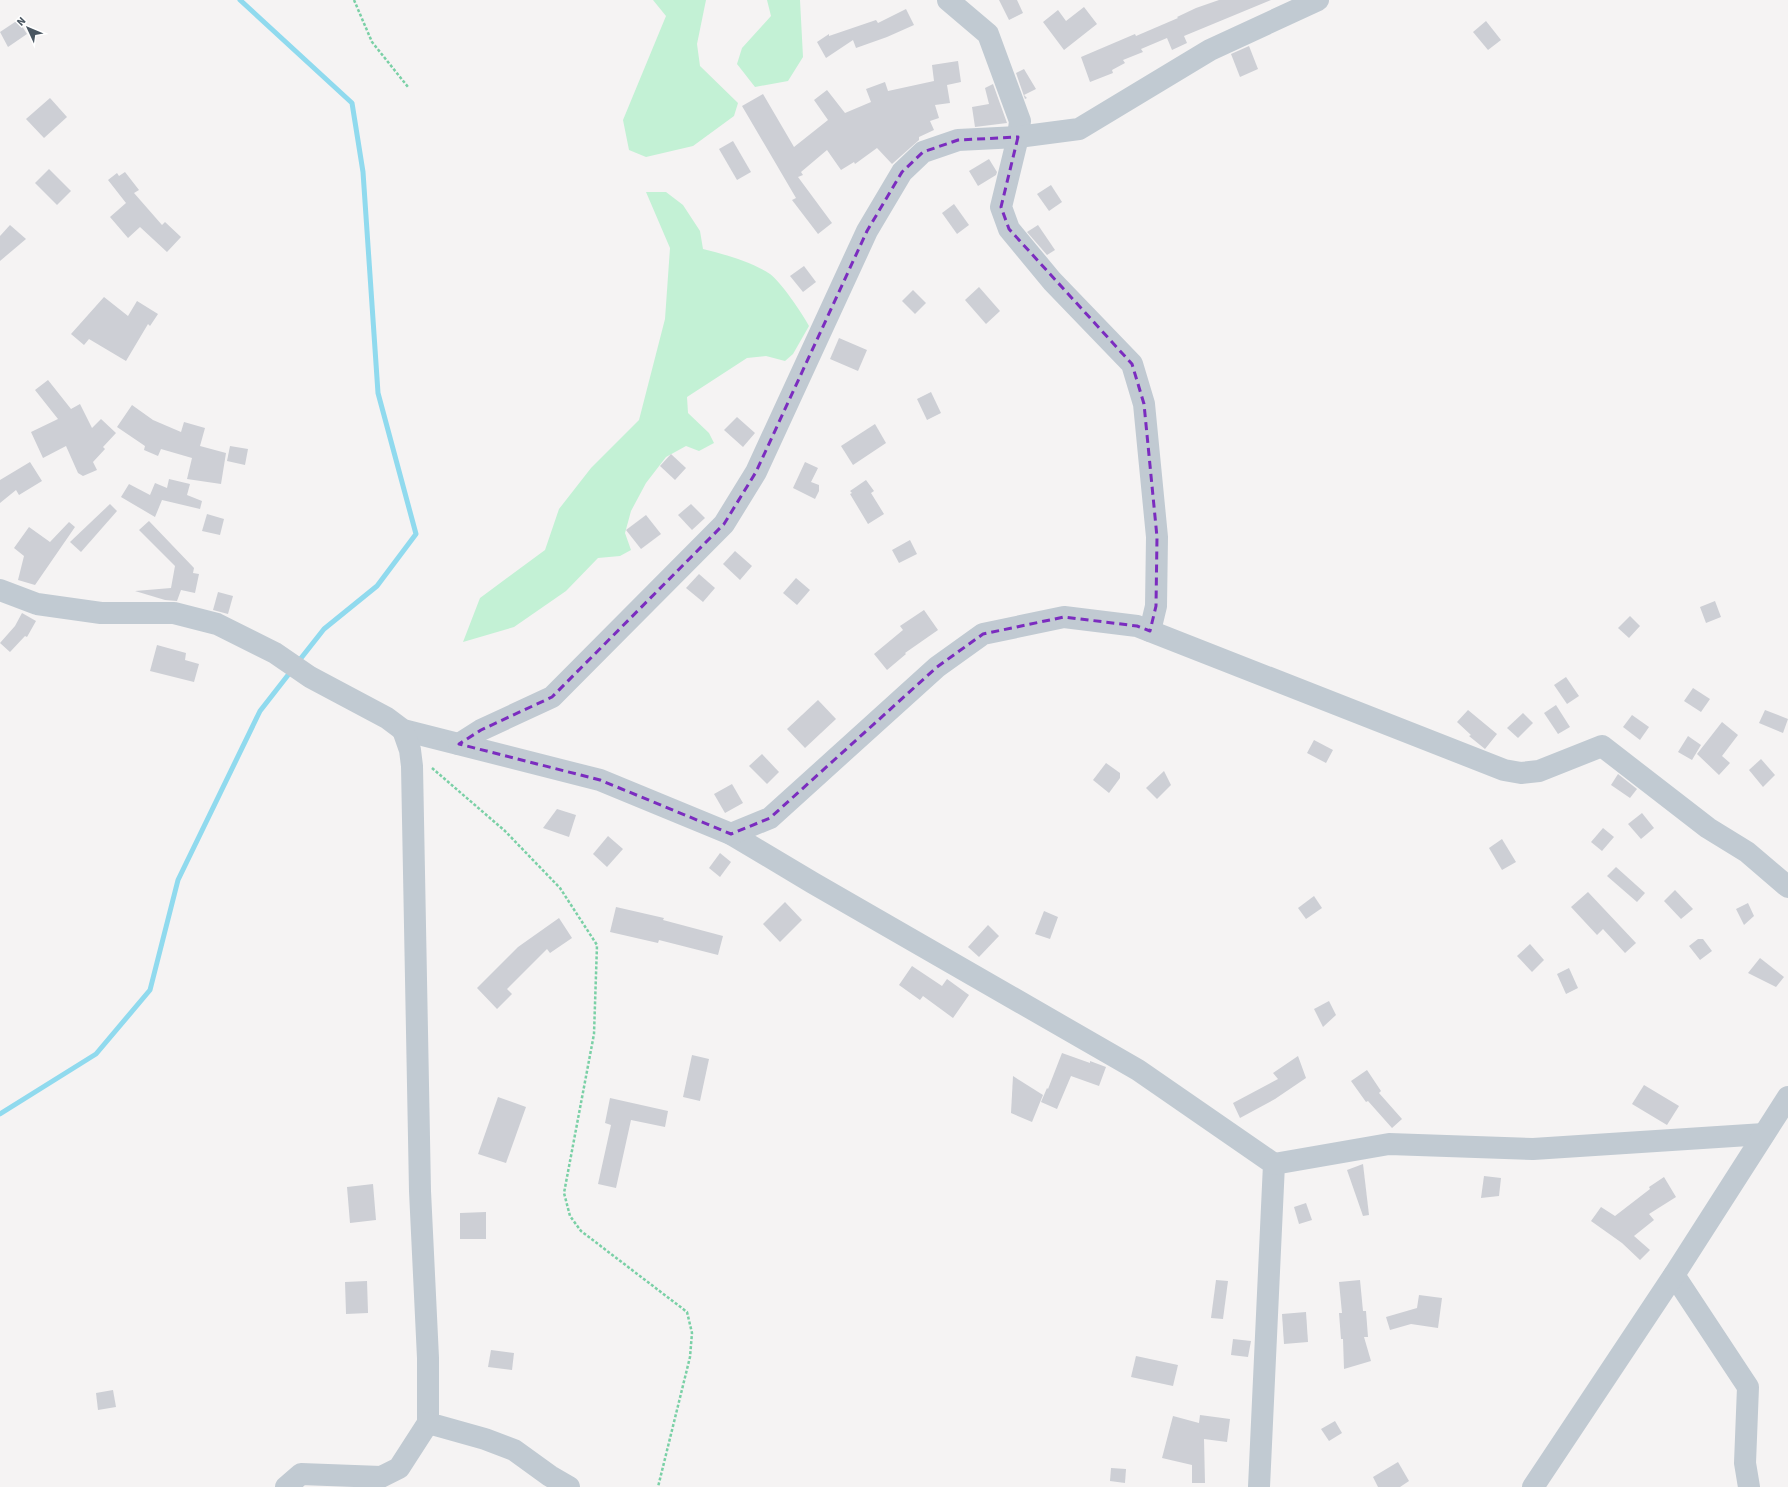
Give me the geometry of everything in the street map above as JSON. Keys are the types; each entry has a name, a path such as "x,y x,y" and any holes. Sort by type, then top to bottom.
{"street":[{"path":"948,0 988,34 1020,121 1018,137 1001,207 1009,229 1052,280 1132,364 1144,404 1157,537 1156,606 1150,631"},
{"path":"459,744 481,730 552,697 724,524 756,472 867,231 902,172 923,152 958,140 1018,137 1079,129 1210,50 1318,0"},
{"path":"0,576 6,593 37,604 101,613 174,612 217,624 275,653 310,677 387,718 406,740 412,782 420,1191 428,1358 428,1423 399,1468 380,1477 301,1474 286,1487"},
{"path":"731,834 770,818 936,667 983,634 1064,617 1137,626 1504,770 1521,773 1539,771 1602,746 1708,828 1747,852 1788,887"},
{"path":"406,740 459,744 600,780 731,834 812,883 1138,1070 1274,1164 1389,1144 1533,1149 1764,1134"},
{"path":"1533,1487 1674,1275 1788,1097"},
{"path":"1259,1487 1274,1164"},
{"path":"1674,1275 1748,1387 1745,1463 1749,1487"},
{"path":"428,1423 485,1439 514,1450 550,1476 569,1487"}],"path":[{"path":"354,0 372,42 408,88"},
{"path":"406,740 505,831 560,888 597,945 594,1034 564,1193 570,1216 581,1230 687,1312 692,1333 690,1357 658,1487"}],"highlighted area":[{"path":"1018,137 1001,207 1009,229 1132,364 1144,404 1157,537 1156,606 1150,631 1137,626 1064,617 983,634 937,667 770,818 731,834 600,780 459,744 481,730 552,697 724,524 756,472 867,231 902,172 923,152 958,140"}],"green space":[{"path":"653,0 706,0 697,44 700,66 738,103 734,116 693,146 646,157 629,150 623,120 666,16"},
{"path":"767,0 800,0 803,57 788,81 755,87 737,64 742,48 771,16"},
{"path":"646,192 666,192 683,205 700,231 703,249 746,262 762,269 775,278 809,326 793,354 785,361 766,356 747,358 687,397 688,413 709,433 714,443 699,451 686,446 666,457 646,483 631,511 625,533 631,550 620,556 598,558 566,591 514,627 463,642 480,598 545,550 559,509 591,468 639,420 665,319 670,248"}],"building":[{"path":"999,0 1017,0 1023,13 1009,20"},
{"path":"1219,0 1271,0 1184,36 1187,43 1172,50 1167,38 1141,49 1143,52 1123,60 1125,63 1112,70 1113,73 1090,82 1081,57 1135,34 1136,36 1178,18 1177,17 1196,8"},
{"path":"1084,7 1097,24 1064,50 1043,22 1058,10 1066,21"},
{"path":"906,9 914,25 887,37 856,48 853,40 826,58 817,42 829,34 829,36 876,20 878,23"},
{"path":"18,20 27,34 8,47 0,32"},
{"path":"1486,21 1501,40 1488,50 1473,32"},
{"path":"1249,46 1258,69 1240,77 1231,54"},
{"path":"958,61 961,82 947,85 950,103 935,105 939,118 930,121 934,130 919,137 919,140 892,164 877,148 855,164 854,162 841,170 827,150 801,172 803,175 798,177 832,223 818,234 792,200 796,198 742,106 763,94 794,147 828,120 814,100 827,90 845,113 871,102 866,89 885,82 888,91 934,81 932,65"},
{"path":"1024,69 1036,89 1024,95 1027,98 1025,99 1016,73"},
{"path":"993,84 1007,123 975,127 972,107 989,104 985,88"},
{"path":"50,98 67,117 44,138 26,119"},
{"path":"733,141 751,172 737,180 719,149"},
{"path":"989,159 997,172 996,175 978,186 969,171"},
{"path":"49,169 71,191 57,205 35,183"},
{"path":"125,172 139,190 134,193 162,225 165,222 181,237 167,252 140,227 128,238 110,217 126,203 108,180 117,173 119,176"},
{"path":"1051,185 1062,202 1049,211 1037,194"},
{"path":"954,204 969,225 957,234 942,213"},
{"path":"10,225 26,239 0,261 0,236"},
{"path":"1038,225 1055,250 1047,255 1027,232"},
{"path":"804,266 816,282 803,292 790,276"},
{"path":"979,287 1000,311 986,324 965,300"},
{"path":"913,290 926,303 915,314 902,301"},
{"path":"104,297 128,316 137,301 158,314 150,326 148,324 126,361 89,339 84,345 71,334"},
{"path":"839,338 867,350 858,371 830,359"},
{"path":"48,380 71,409 80,404 92,428 101,419 116,433 103,447 105,449 93,462 97,470 83,476 78,473 66,446 43,458 31,432 58,419 35,390"},
{"path":"931,392 941,413 927,420 917,399"},
{"path":"132,405 153,420 181,432 184,422 205,428 200,446 226,453 221,484 187,479 192,458 161,449 158,456 144,450 145,446 117,427"},
{"path":"737,417 755,433 743,447 724,430"},
{"path":"875,424 886,443 853,465 841,446"},
{"path":"230,446 248,449 245,465 227,461"},
{"path":"671,454 686,468 675,480 660,466"},
{"path":"30,462 42,481 19,495 16,490 0,503 0,480"},
{"path":"805,462 818,468 811,482 819,485 819,491 815,499 793,488"},
{"path":"169,479 190,484 187,495 202,501 200,509 162,500 155,517 121,497 129,484 150,495 155,483 167,488"},
{"path":"866,480 874,491 871,493 884,514 868,524 850,494 852,493 850,491"},
{"path":"110,504 117,511 81,552 70,542"},
{"path":"691,504 705,518 692,530 678,515"},
{"path":"207,514 224,519 220,535 202,531"},
{"path":"646,515 661,534 641,549 626,530"},
{"path":"149,521 194,568 193,573 199,574 195,593 181,590 177,601 165,600 135,591 171,588 175,566 139,530"},
{"path":"69,522 75,527 35,585 18,580 24,556 14,548 29,527 50,542"},
{"path":"910,540 917,554 899,563 892,550"},
{"path":"735,551 752,566 740,580 723,564"},
{"path":"699,574 715,588 703,602 686,588"},
{"path":"796,578 810,590 797,605 783,593"},
{"path":"218,592 233,596 228,614 213,610"},
{"path":"1715,601 1721,617 1706,623 1700,607"},
{"path":"924,610 938,630 905,653 906,654 887,670 874,654 903,630 900,626"},
{"path":"22,613 36,621 27,637 25,636 10,652 0,643 15,626"},
{"path":"1630,616 1640,626 1629,638 1618,628"},
{"path":"157,645 186,653 185,660 199,664 194,682 150,671"},
{"path":"1566,677 1579,696 1567,704 1554,685"},
{"path":"1693,688 1710,699 1701,712 1684,701"},
{"path":"818,700 836,719 805,748 787,729"},
{"path":"1556,705 1570,727 1558,734 1544,713"},
{"path":"1468,710 1497,734 1485,749 1469,736 1471,735 1457,722"},
{"path":"1765,710 1788,719 1783,733 1759,723"},
{"path":"1523,713 1533,723 1518,738 1507,728"},
{"path":"1632,715 1649,727 1640,740 1623,727"},
{"path":"1722,722 1738,735 1722,756 1730,763 1719,775 1697,754"},
{"path":"1688,736 1701,745 1692,760 1678,752"},
{"path":"1314,740 1333,750 1326,763 1307,753"},
{"path":"762,754 779,772 767,784 749,766"},
{"path":"1761,759 1775,775 1763,787 1749,770"},
{"path":"1106,763 1120,773 1120,778 1109,793 1093,780"},
{"path":"1164,771 1171,785 1157,799 1146,788"},
{"path":"1618,774 1637,789 1630,798 1611,785"},
{"path":"732,784 743,803 725,813 714,794"},
{"path":"557,809 576,815 569,837 543,828"},
{"path":"1642,813 1654,828 1641,839 1628,824"},
{"path":"1603,828 1614,837 1602,851 1591,842"},
{"path":"608,836 623,849 607,867 593,854"},
{"path":"1502,839 1516,862 1502,870 1489,848"},
{"path":"720,853 731,862 720,877 709,868"},
{"path":"1616,867 1645,893 1637,902 1607,876"},
{"path":"1675,890 1693,909 1681,919 1664,901"},
{"path":"1588,892 1636,943 1625,953 1603,929 1597,935 1571,907"},
{"path":"1314,896 1322,908 1306,919 1298,908"},
{"path":"785,902 802,920 780,942 763,924"},
{"path":"1748,903 1754,916 1744,925 1736,909"},
{"path":"616,907 664,918 663,920 723,936 718,955 659,940 658,943 610,932"},
{"path":"1044,911 1058,917 1050,939 1035,934"},
{"path":"559,918 572,938 550,953 547,949 507,989 512,994 497,1009 477,988 518,947"},
{"path":"988,925 999,936 979,957 968,947"},
{"path":"1698,939 1703,939 1712,951 1700,960 1689,946"},
{"path":"1530,944 1544,960 1532,972 1517,956"},
{"path":"1760,958 1784,977 1776,987 1748,973"},
{"path":"912,966 942,986 947,979 969,995 953,1018 923,996 920,1000 899,985"},
{"path":"1569,968 1578,988 1566,994 1557,974"},
{"path":"1329,1001 1336,1015 1323,1027 1314,1009"},
{"path":"1062,1053 1106,1067 1099,1086 1071,1076 1057,1109 1041,1102 1047,1088 1048,1089"},
{"path":"692,1055 709,1059 700,1101 683,1097"},
{"path":"1298,1056 1306,1078 1275,1099 1240,1118 1233,1103 1278,1079 1273,1073"},
{"path":"1367,1070 1381,1091 1379,1093 1402,1119 1392,1128 1368,1101 1366,1102 1351,1081"},
{"path":"1013,1076 1043,1095 1032,1122 1011,1113"},
{"path":"1644,1085 1679,1106 1667,1125 1632,1104"},
{"path":"498,1097 526,1107 506,1163 478,1154"},
{"path":"610,1098 668,1111 665,1127 631,1120 616,1188 598,1184 611,1125 605,1123"},
{"path":"1363,1164 1369,1215 1363,1216 1347,1170"},
{"path":"1484,1176 1501,1178 1499,1196 1481,1198"},
{"path":"1664,1177 1676,1197 1649,1214 1654,1220 1634,1236 1650,1250 1640,1260 1622,1243 1591,1221 1601,1207 1615,1216 1650,1189 1649,1187"},
{"path":"373,1184 376,1220 350,1223 347,1187"},
{"path":"1306,1203 1312,1220 1299,1224 1294,1207"},
{"path":"486,1212 486,1239 460,1239 460,1213"},
{"path":"1216,1280 1228,1281 1223,1319 1211,1318"},
{"path":"1360,1280 1363,1311 1366,1311 1368,1337 1364,1337 1371,1361 1344,1369 1343,1339 1341,1339 1339,1313 1342,1313 1339,1282"},
{"path":"367,1281 368,1313 346,1314 345,1282"},
{"path":"1419,1295 1442,1298 1438,1328 1411,1324 1390,1330 1386,1317 1417,1308"},
{"path":"1306,1312 1308,1342 1284,1344 1282,1314"},
{"path":"1233,1339 1251,1341 1248,1357 1231,1355"},
{"path":"491,1350 514,1353 512,1370 488,1367"},
{"path":"1136,1356 1178,1365 1173,1386 1131,1377"},
{"path":"113,1390 116,1407 98,1410 96,1393"},
{"path":"1200,1415 1230,1419 1227,1442 1204,1439 1205,1483 1192,1483 1192,1465 1162,1458 1173,1416 1199,1423"},
{"path":"1335,1421 1342,1433 1329,1441 1321,1429"},
{"path":"1398,1462 1409,1481 1400,1487 1378,1487 1373,1477"},
{"path":"1111,1468 1126,1469 1125,1483 1110,1481"}],"waterway":[{"path":"240,0 352,103 363,172 378,393 416,534 377,586 324,629 298,662"},
{"path":"0,1114 96,1054 150,990 178,880 260,711 292,670"}]}
